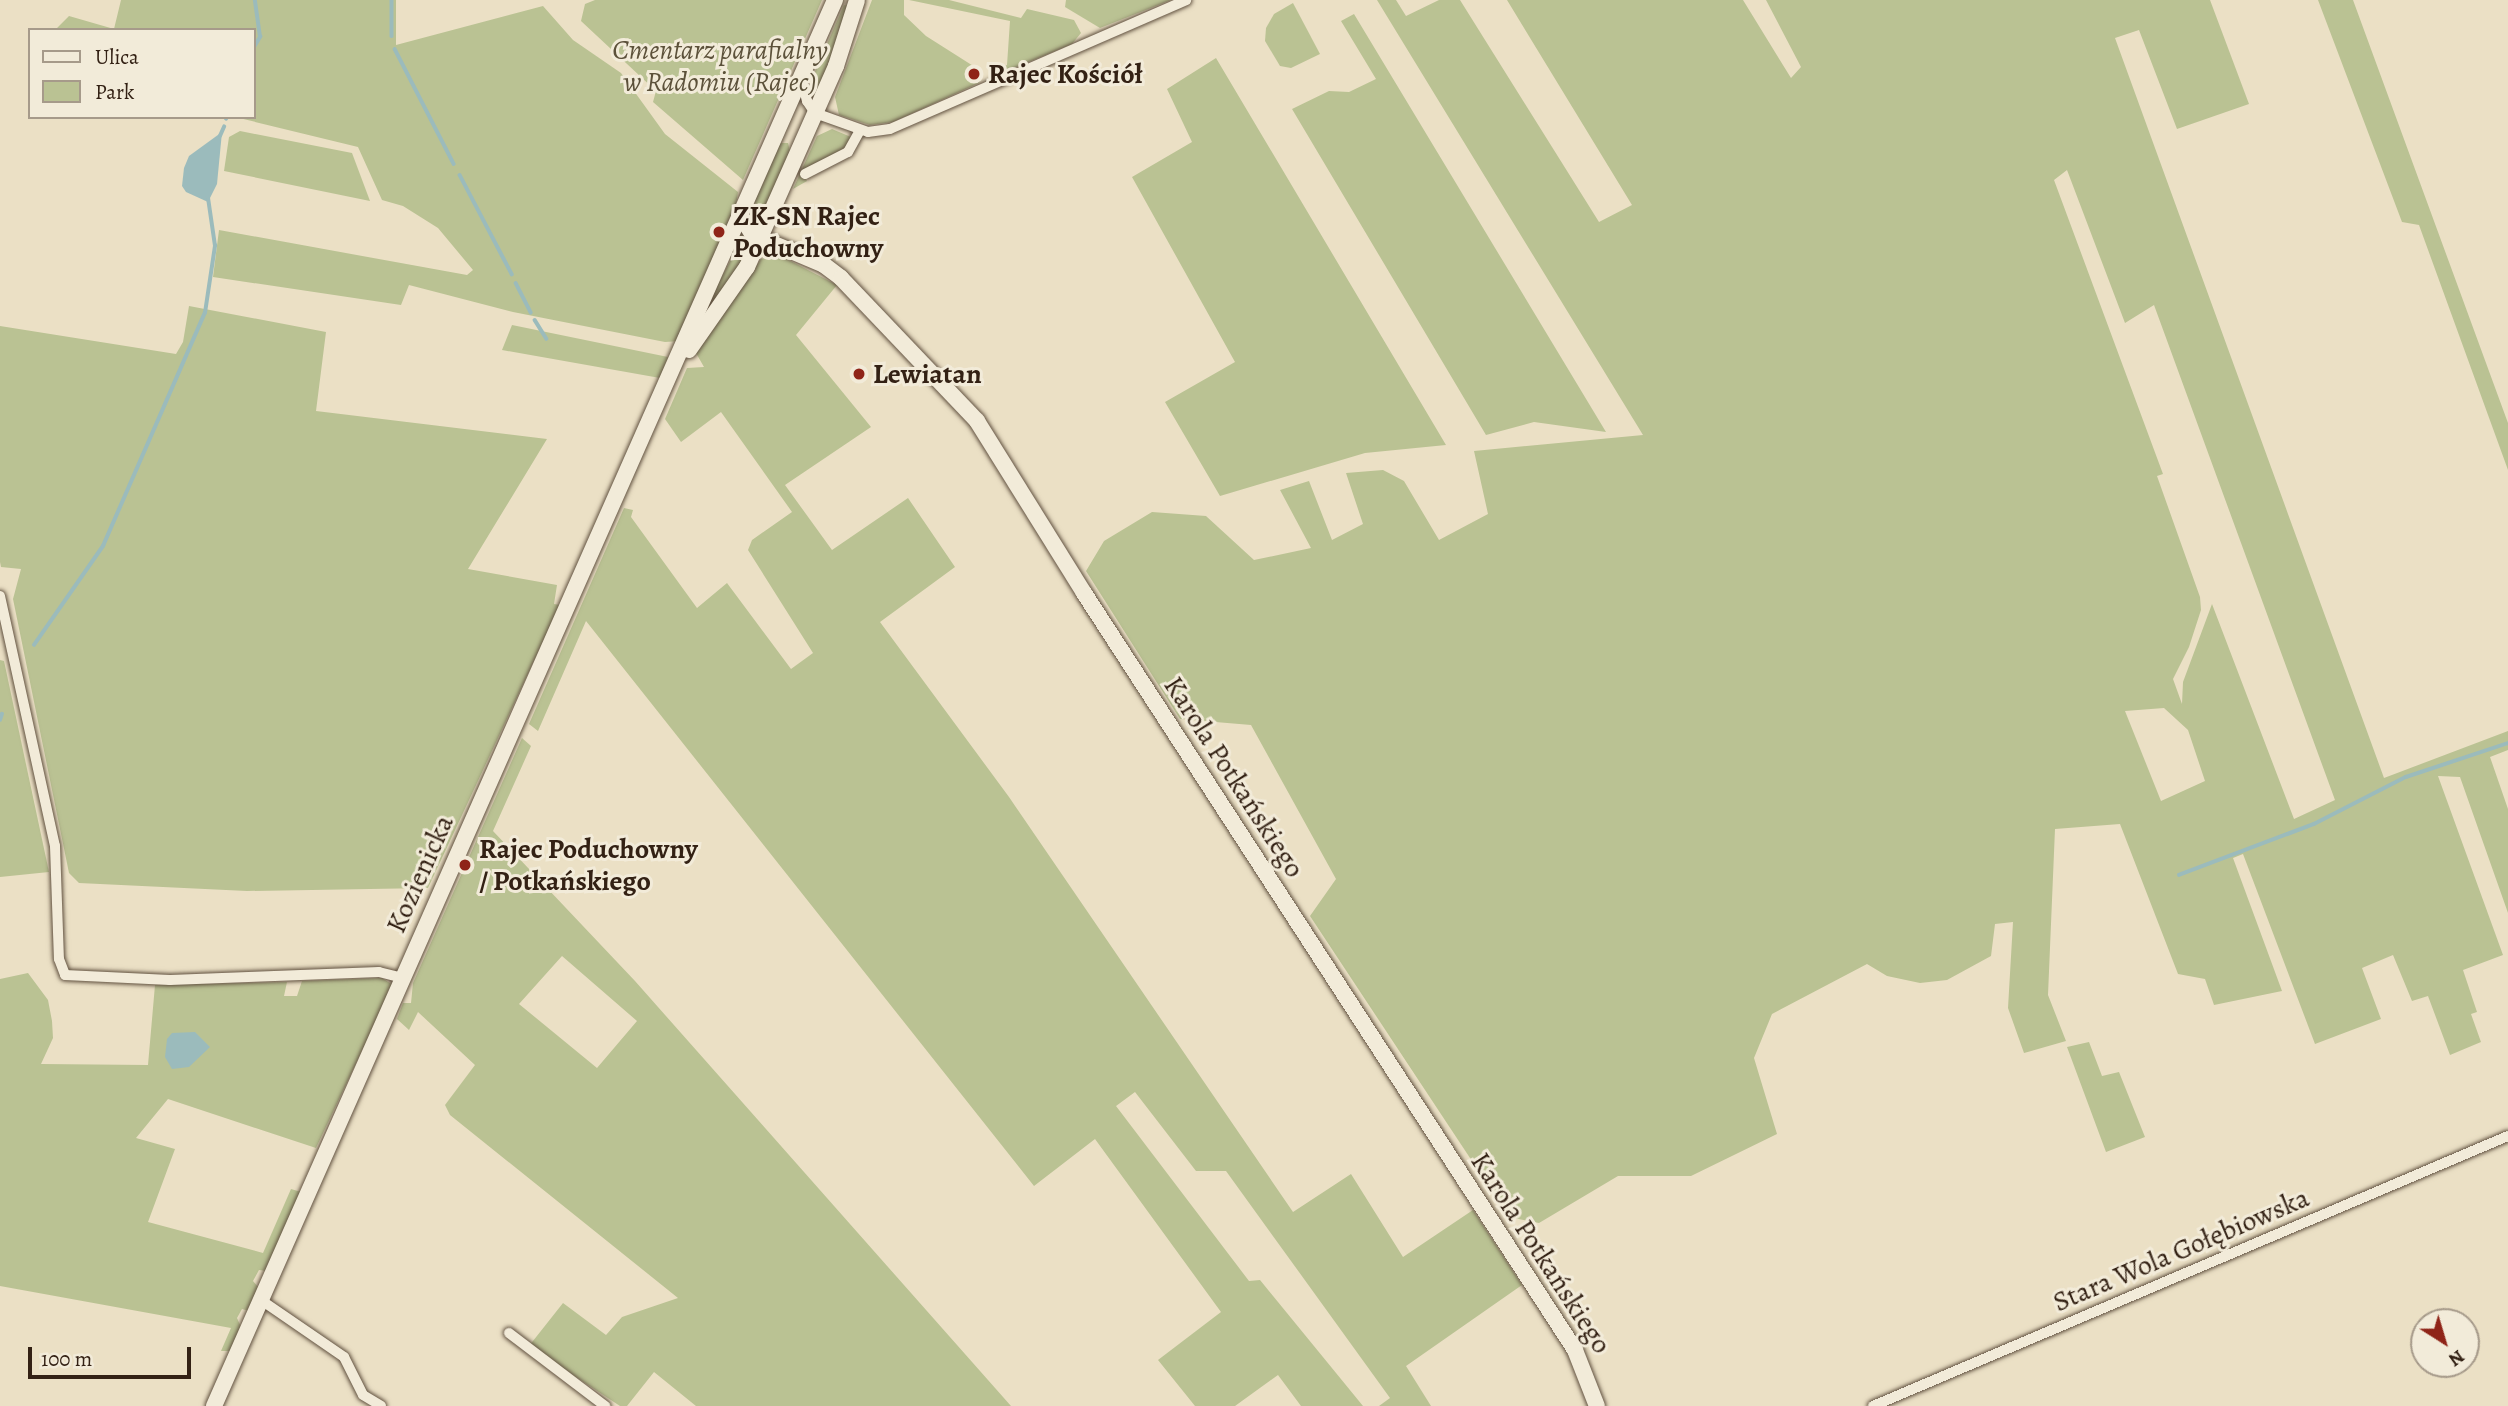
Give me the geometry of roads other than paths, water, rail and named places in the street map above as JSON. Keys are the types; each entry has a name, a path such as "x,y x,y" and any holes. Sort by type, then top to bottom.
{"main road":[{"name":"Kozienicka","path":"676,365 740,280 749,227 774,139 835,0"},
{"path":"786,249 773,234 769,218 799,149 823,110 857,0"},
{"path":"774,139 788,134 799,149"},
{"path":"749,227 769,218"},
{"name":"Kozienicka","path":"214,1406 676,365 749,227"},
{"name":"Karola Potkańskiego","path":"749,227 841,278 977,421 1084,593 1575,1350 1590,1377 1597,1406"}],"street":[{"path":"801,77 807,102 860,130 901,125 1186,0"},
{"path":"805,174 848,152 860,130"},
{"path":"0,596 55,846 59,960 65,975 170,981 379,972 403,978"},
{"name":"Stara Wola Gołębiowska","path":"1873,1406 2508,1136"},
{"path":"261,1300 344,1357 363,1395 381,1406"},
{"path":"509,1333 605,1406"}],"water":[{"path":"222,132 217,184 208,202 186,192 182,186 184,168 189,156"},
{"path":"195,1032 210,1047 189,1067 172,1069 165,1057 167,1039 172,1033"}],"waterway":[{"path":"255,0 260,37 256,44"},
{"path":"392,0 392,36"},
{"path":"395,49 454,164"},
{"path":"220,136 224,127"},
{"path":"460,175 512,274"},
{"path":"34,645 103,546 205,313 215,246 208,198"},
{"path":"516,283 531,312"},
{"path":"535,320 547,339"},
{"path":"0,720 2,714"},
{"path":"2179,875 2314,824 2406,777 2508,743"}],"place":[{"name":"Rajec Kościół","path":"974,74"},
{"name":"ZK-SN Rajec Poduchowny","path":"719,232"},
{"name":"Lewiatan","path":"859,374"},
{"name":"Rajec Poduchowny / Potkańskiego","path":"465,865"}],"park label":[{"name":"Cmentarz parafialny w Radomiu (Rajec)","path":"720,66"}]}
